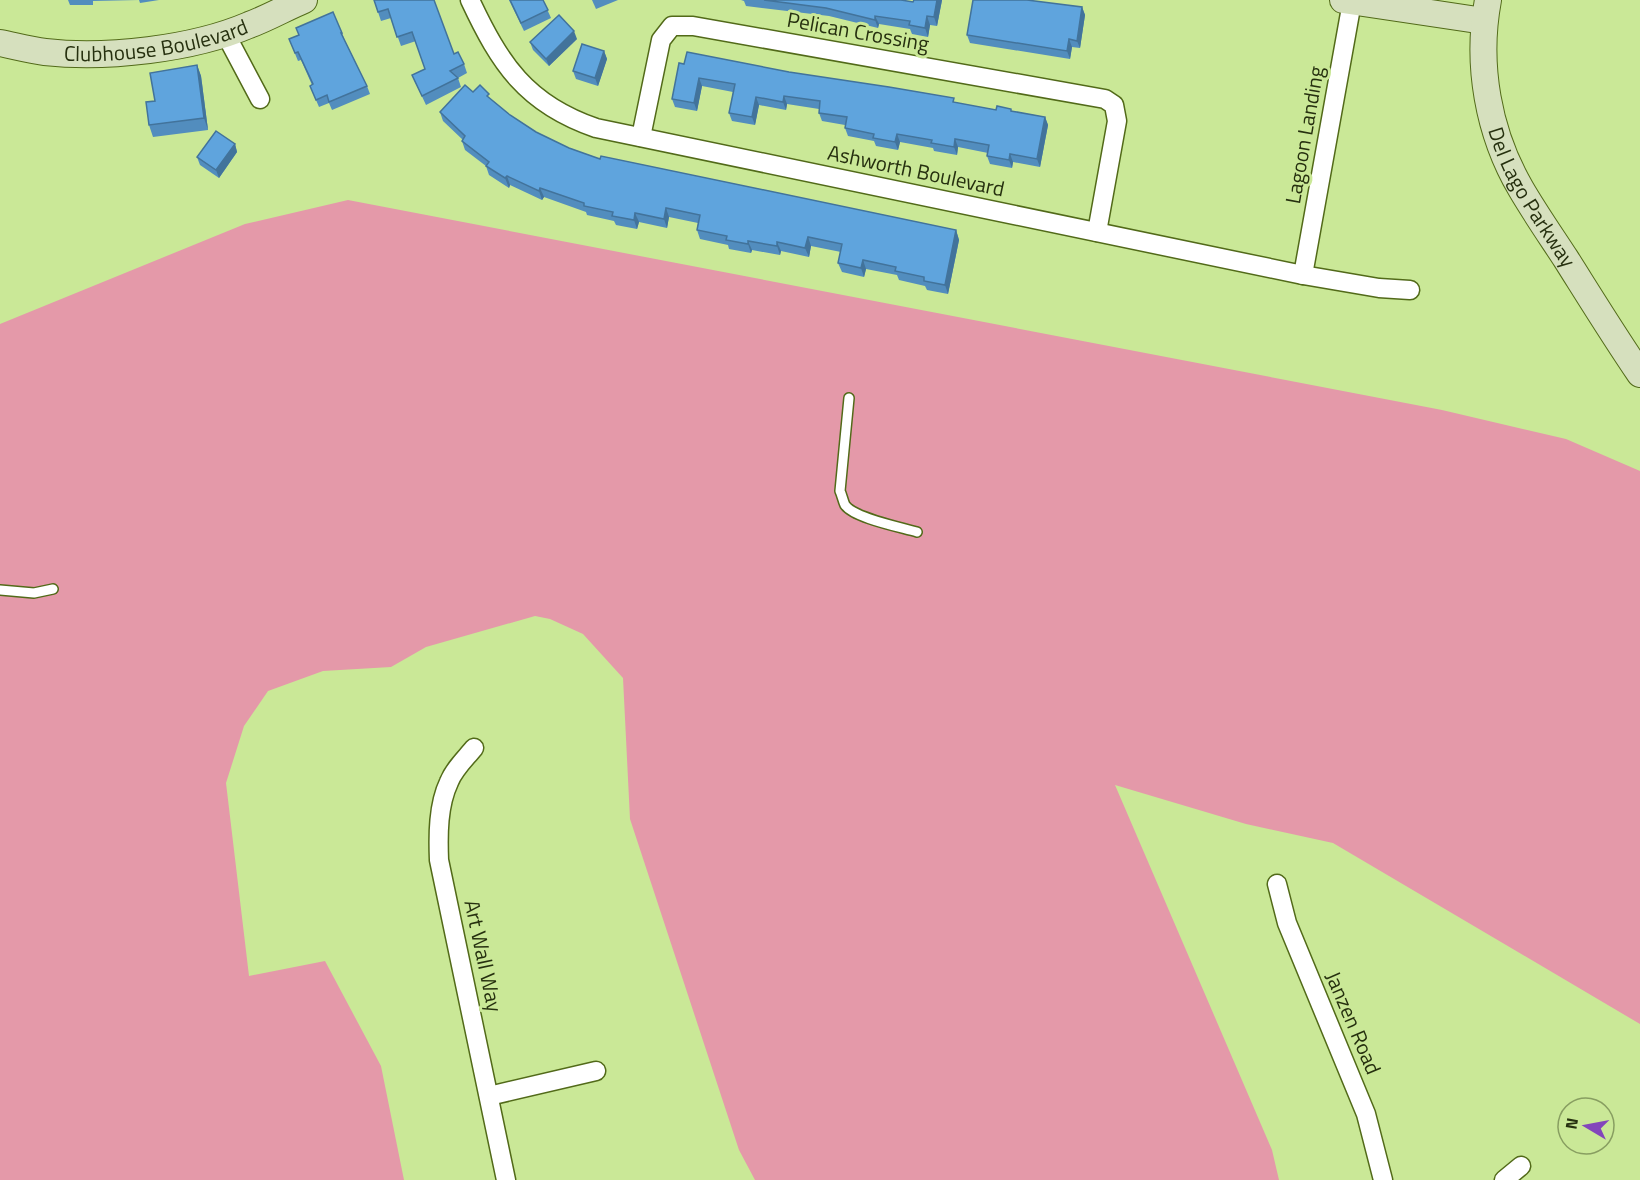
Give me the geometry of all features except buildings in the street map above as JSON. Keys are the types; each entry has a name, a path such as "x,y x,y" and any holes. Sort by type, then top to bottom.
{"street":[{"name":"Clubhouse Boulevard","path":"0,43 46,52 98,53 151,50 196,42 248,26 304,0"},
{"name":"Ashworth Boulevard","path":"470,0 488,39 513,76 548,107 596,128 1303,275 1379,288 1410,290"},
{"path":"1347,1 1486,11"},
{"name":"Lagoon Landing","path":"1303,275 1347,1"},
{"name":"Del Lago Parkway","path":"1486,11 1488,106 1504,155 1521,189 1640,374"},
{"name":"Pelican Crossing","path":"640,137 661,40 672,26 693,26 1082,94 1105,99 1114,105 1117,121 1097,232"},
{"path":"225,33 260,99"},
{"name":"Art Wall Way","path":"474,748 448,783 440,824 439,851 506,1180"},
{"name":"Janzen Road","path":"1277,884 1287,923 1366,1114 1383,1180"},
{"path":"489,1096 596,1071"},
{"path":"1504,1180 1521,1166"}],"lane":[{"path":"849,398 840,491 844,504 850,510 862,515 917,532"},
{"path":"0,590 34,593 53,589"}],"shaded area":[{"path":"348,200 1442,410 1566,439 1640,471 1640,1024 1333,843 1246,824 1115,785 1272,1150 1279,1180 755,1180 739,1150 630,819 623,678 583,634 550,619 535,616 426,647 391,667 323,671 268,691 244,726 226,783 249,976 325,961 381,1066 404,1180 0,1180 0,324 245,224"}]}
